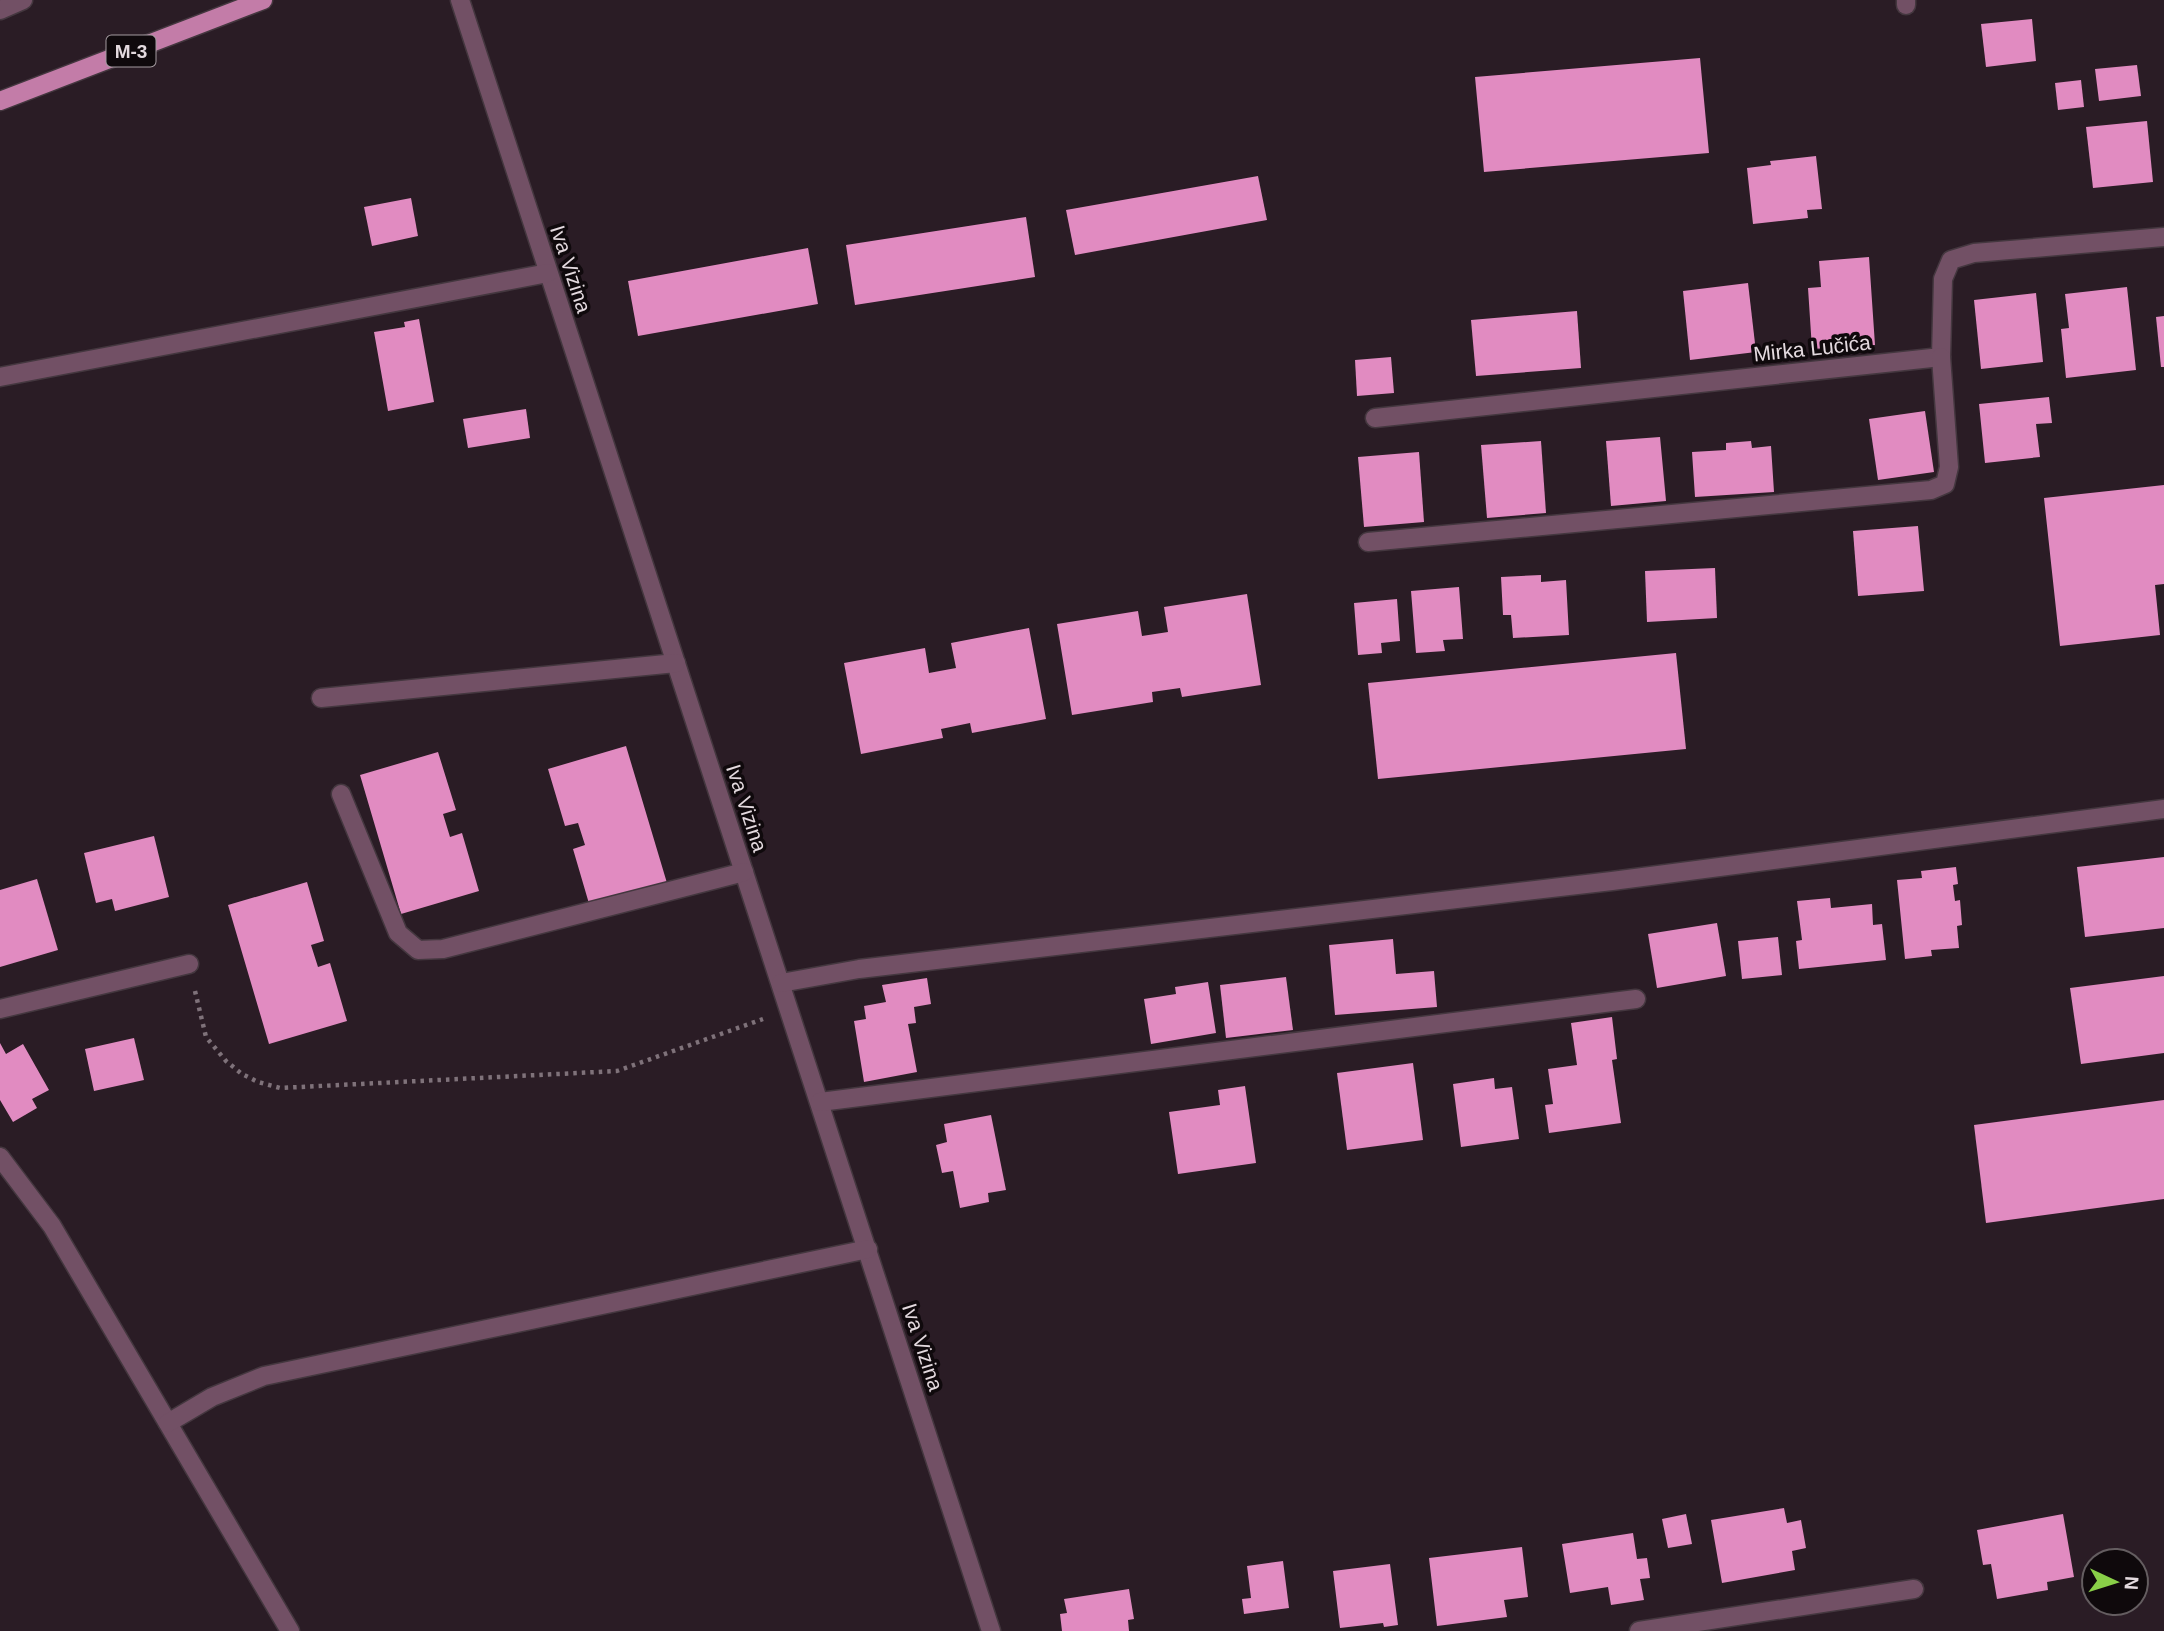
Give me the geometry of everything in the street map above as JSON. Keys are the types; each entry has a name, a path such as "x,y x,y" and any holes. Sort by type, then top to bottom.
{"main road":[{"name":"M-3","path":"0,101 263,0"}],"street":[{"path":"0,9 23,0"},
{"name":"Iva Vizina","path":"460,0 991,1631"},
{"path":"1368,542 1931,490 1945,484 1949,467 1941,357 1943,279 1951,260 1974,253 2164,237"},
{"path":"0,377 548,273"},
{"name":"Mirka Lučića","path":"1375,418 1941,357"},
{"path":"321,698 676,663"},
{"path":"341,794 398,933 418,950 443,949 744,872"},
{"path":"781,983 872,967 1612,881 2164,809"},
{"path":"0,1009 189,964"},
{"path":"820,1102 1636,999"},
{"path":"0,1157 52,1226 290,1631"},
{"path":"168,1423 212,1397 264,1376 868,1250"},
{"path":"1639,1631 1914,1589"}],"path":[{"path":"189,964 206,1037 226,1061 242,1074 280,1088 617,1071 790,1009"}],"building":[{"path":"2032,19 2036,61 1986,67 1981,24"},
{"path":"1700,58 1709,153 1484,172 1475,77"},
{"path":"2137,65 2141,96 2099,101 2095,69"},
{"path":"2081,80 2084,107 2058,110 2055,83"},
{"path":"2147,121 2153,182 2093,188 2086,127"},
{"path":"1816,156 1822,209 1807,210 1808,218 1753,224 1747,168 1771,165 1770,161"},
{"path":"1258,176 1267,220 1075,255 1066,210"},
{"path":"411,198 418,236 372,246 364,207"},
{"path":"1026,217 1035,277 855,305 846,245"},
{"path":"808,248 818,304 638,336 628,281"},
{"path":"1869,257 1875,345 1812,349 1808,288 1821,287 1819,261"},
{"path":"1748,283 1756,352 1690,360 1683,291"},
{"path":"2127,287 2136,370 2066,378 2061,329 2069,328 2065,294"},
{"path":"2036,293 2043,362 1981,369 1974,300"},
{"path":"1577,311 1581,368 1476,376 1471,320"},
{"path":"2164,316 2164,367 2161,367 2156,317"},
{"path":"419,319 434,402 388,411 374,332 405,327 404,322"},
{"path":"1391,357 1394,393 1357,396 1355,360"},
{"path":"2049,397 2052,423 2036,424 2040,457 1985,463 1979,404"},
{"path":"526,409 530,438 468,448 463,419"},
{"path":"1925,411 1934,472 1878,480 1869,419"},
{"path":"1660,437 1666,501 1611,506 1606,441"},
{"path":"1541,441 1546,513 1487,518 1481,445"},
{"path":"1751,441 1752,448 1771,446 1774,492 1695,497 1692,452 1726,450 1726,443"},
{"path":"1419,452 1424,522 1364,527 1358,457"},
{"path":"2164,485 2164,584 2155,585 2160,635 2060,646 2044,498"},
{"path":"1918,526 1924,591 1858,596 1853,531"},
{"path":"1715,568 1717,618 1647,622 1645,571"},
{"path":"1541,575 1541,582 1566,580 1569,635 1513,638 1511,615 1503,615 1501,577"},
{"path":"1459,587 1463,639 1443,640 1445,651 1416,653 1411,591"},
{"path":"1247,594 1261,685 1182,697 1180,688 1152,692 1153,702 1072,715 1057,624 1138,611 1142,636 1168,632 1164,607"},
{"path":"1397,599 1400,641 1381,643 1382,653 1358,655 1354,603"},
{"path":"1029,628 1046,719 972,733 970,723 941,729 943,738 861,754 844,663 925,648 929,673 956,668 951,643"},
{"path":"1676,653 1686,749 1378,779 1368,683"},
{"path":"626,746 667,883 590,907 573,849 585,845 578,823 565,826 548,769"},
{"path":"438,752 456,810 443,814 450,837 462,833 479,891 401,914 360,775"},
{"path":"154,836 169,897 115,911 112,899 96,903 84,853"},
{"path":"2164,857 2164,928 2085,937 2077,867"},
{"path":"1956,867 1958,884 1953,885 1955,901 1960,900 1962,925 1957,926 1959,948 1931,950 1932,956 1905,959 1897,880 1922,878 1921,871"},
{"path":"37,879 58,950 0,967 0,890"},
{"path":"307,882 324,941 311,945 318,967 330,963 347,1021 269,1044 228,905"},
{"path":"1830,898 1831,908 1872,904 1873,925 1882,924 1886,960 1799,969 1796,941 1802,940 1797,901"},
{"path":"1717,923 1726,976 1657,988 1648,934"},
{"path":"1778,937 1782,975 1742,979 1738,941"},
{"path":"1393,939 1396,974 1434,971 1437,1007 1335,1015 1329,945"},
{"path":"2164,976 2164,1053 2081,1064 2070,988"},
{"path":"1286,977 1293,1030 1226,1038 1220,985"},
{"path":"927,978 931,1004 914,1007 916,1023 908,1024 917,1072 864,1082 854,1021 866,1019 864,1006 886,1002 882,985"},
{"path":"1208,982 1216,1033 1151,1044 1144,999 1176,994 1175,987"},
{"path":"1612,1017 1617,1059 1612,1060 1621,1123 1549,1133 1545,1105 1553,1104 1548,1069 1577,1065 1571,1023"},
{"path":"134,1038 144,1080 94,1091 85,1049"},
{"path":"0,1043 6,1054 23,1044 49,1090 32,1099 37,1108 13,1122 0,1100"},
{"path":"1413,1063 1423,1140 1347,1150 1337,1073"},
{"path":"1494,1078 1495,1089 1512,1087 1519,1139 1461,1147 1453,1084"},
{"path":"1245,1086 1256,1163 1178,1174 1169,1112 1220,1105 1218,1090"},
{"path":"2164,1100 2164,1199 1986,1223 1974,1125"},
{"path":"991,1115 1006,1190 988,1193 989,1202 960,1208 953,1171 942,1173 936,1145 947,1142 944,1124"},
{"path":"1784,1508 1787,1523 1801,1520 1806,1548 1792,1551 1795,1570 1722,1583 1711,1520"},
{"path":"1686,1514 1692,1544 1668,1548 1662,1519"},
{"path":"2063,1514 2074,1577 2047,1582 2048,1590 1997,1599 1991,1564 1983,1565 1977,1530"},
{"path":"1633,1533 1637,1559 1647,1558 1650,1578 1640,1579 1644,1600 1611,1605 1608,1587 1570,1593 1562,1544"},
{"path":"1522,1547 1528,1597 1504,1600 1507,1617 1437,1626 1429,1558"},
{"path":"1283,1561 1289,1608 1244,1614 1242,1599 1251,1598 1247,1566"},
{"path":"1390,1564 1398,1625 1384,1627 1383,1623 1340,1628 1333,1571"},
{"path":"1129,1589 1134,1619 1128,1620 1129,1631 1062,1631 1060,1614 1067,1613 1064,1599"}]}
